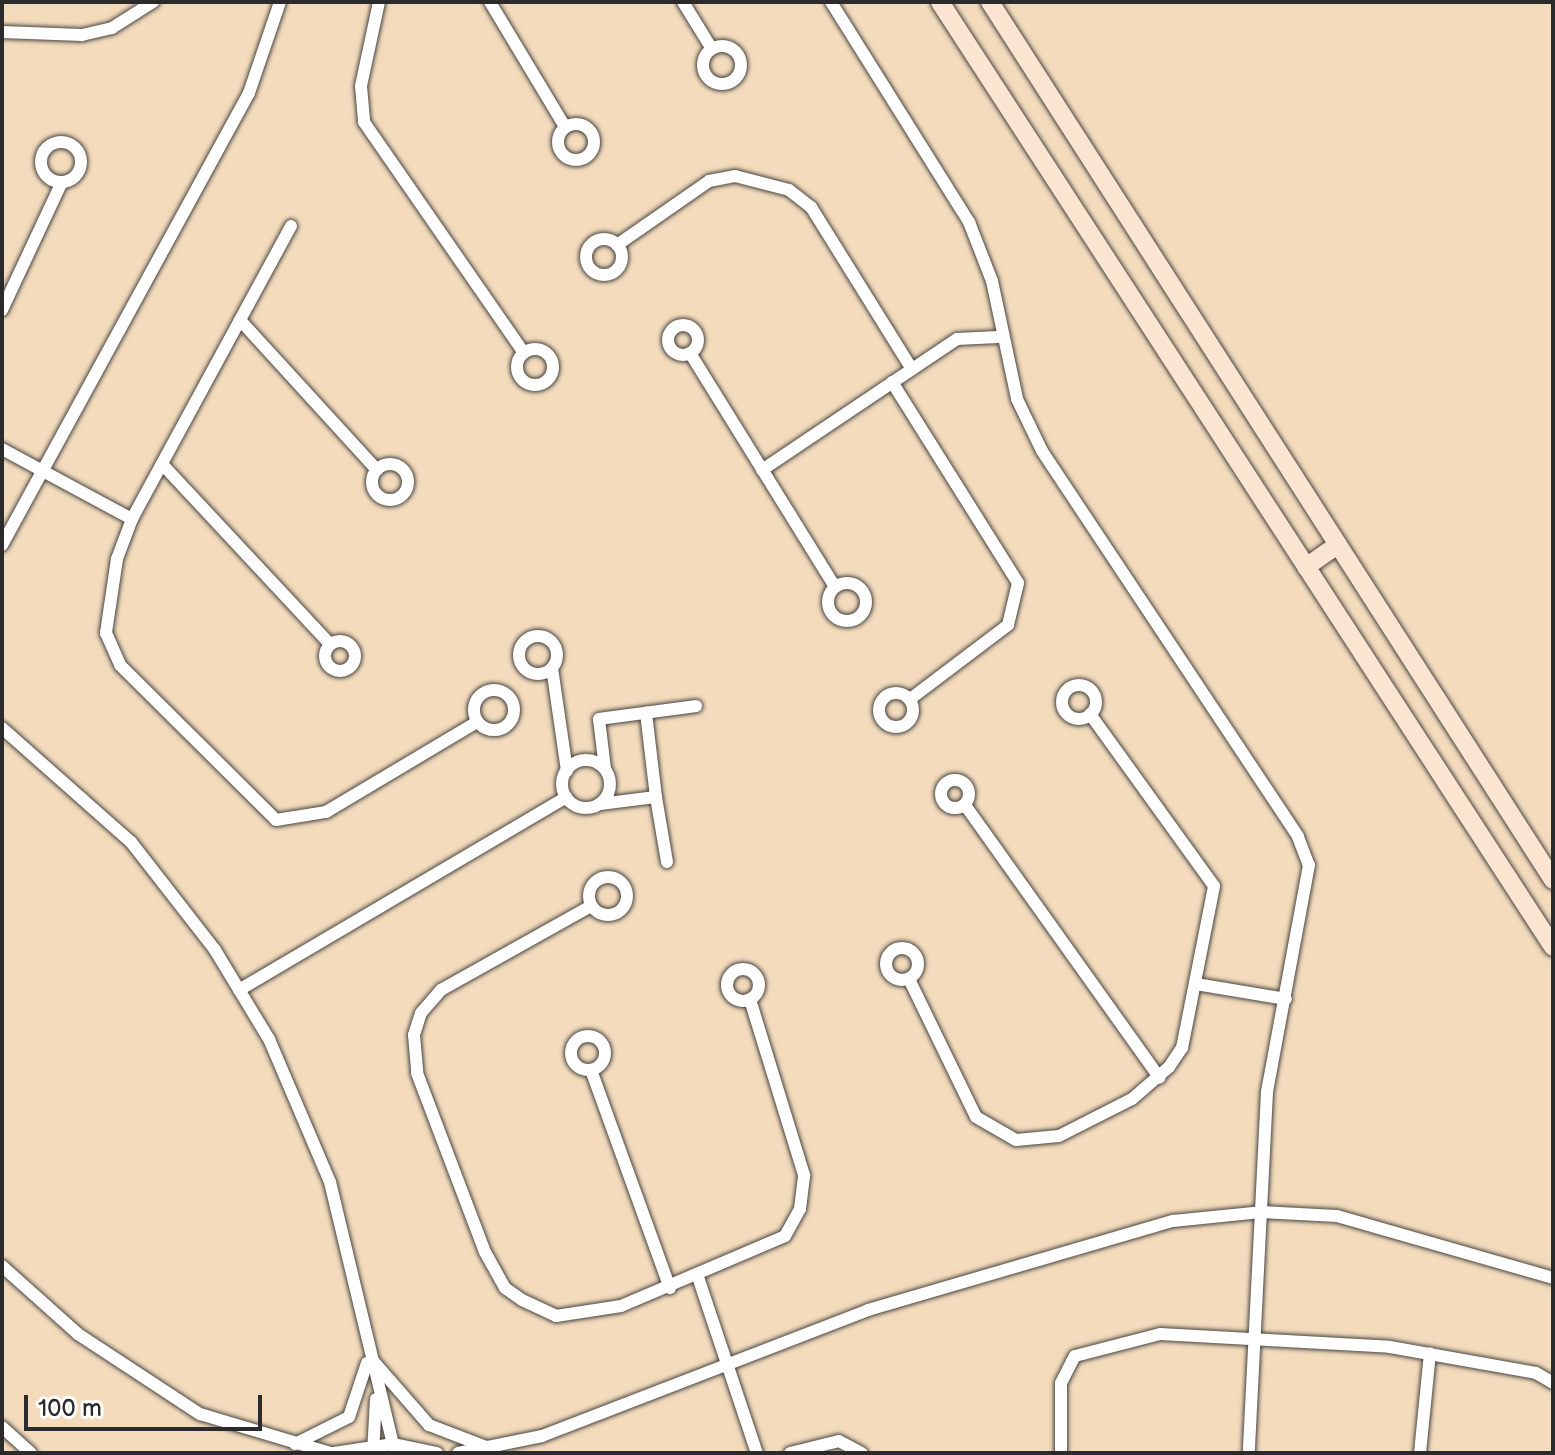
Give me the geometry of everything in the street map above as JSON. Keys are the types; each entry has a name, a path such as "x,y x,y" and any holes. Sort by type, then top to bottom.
{"main road":[{"path":"940,2 1553,947"},
{"path":"990,2 1553,880"},
{"path":"1306,567 1338,545"}],"street":[{"path":"2,32 82,35 112,28 153,2"},
{"path":"2,545 249,93 280,2"},
{"path":"379,2 361,86 364,122 524,353"},
{"path":"490,2 565,127"},
{"path":"683,2 712,49"},
{"path":"831,2 969,222 992,281 998,337 1042,451 1298,837 1309,886 1267,1092 1258,1337 1249,1453"},
{"path":"617,245 709,181 735,176 789,190 811,207 912,369"},
{"path":"2,310 62,182"},
{"path":"291,226 132,519 117,559 106,633 120,665 276,820 326,812 477,722"},
{"path":"240,320 377,470"},
{"path":"762,470 957,339 998,337"},
{"path":"690,353 835,587"},
{"path":"892,382 1018,583 1008,625 910,699"},
{"path":"2,449 132,519"},
{"path":"162,464 330,644"},
{"path":"552,668 570,761 566,797"},
{"path":"622,801 609,791 599,719 696,706"},
{"path":"646,713 667,862"},
{"path":"909,979 976,1117 1005,1136 1059,1136 1160,1078 1182,1048 1214,886 1090,714"},
{"path":"2,728 131,842 239,990 299,1099 330,1182 377,1392 394,1449"},
{"path":"591,761 605,752"},
{"path":"570,761 591,761 605,769"},
{"path":"600,804 609,791"},
{"path":"239,990 566,797"},
{"path":"566,797 578,807 656,797"},
{"path":"965,805 1160,1078"},
{"path":"591,906 441,990 421,1013 412,1056 505,1288 556,1316 621,1306 698,1277 785,1236 800,1209 804,1175 750,999"},
{"path":"1196,984 1286,999"},
{"path":"591,1070 670,1288"},
{"path":"458,1453 542,1436 868,1310 1088,1242 1173,1221 1261,1212 1337,1216 1553,1278"},
{"path":"2,1266 78,1334 157,1389 200,1414 332,1453 373,1449 437,1453"},
{"path":"698,1277 757,1453"},
{"path":"1061,1453 1061,1383 1075,1356 1160,1334 1258,1337 1430,1353 1553,1383"},
{"path":"294,1443 358,1407 369,1352"},
{"path":"369,1352 429,1425 484,1450"},
{"path":"1420,1453 1430,1353"},
{"path":"373,1449 377,1392"},
{"path":"2,1427 31,1453"},
{"path":"790,1453 839,1441 862,1453"},
{"path":"294,1443 307,1453"}]}
